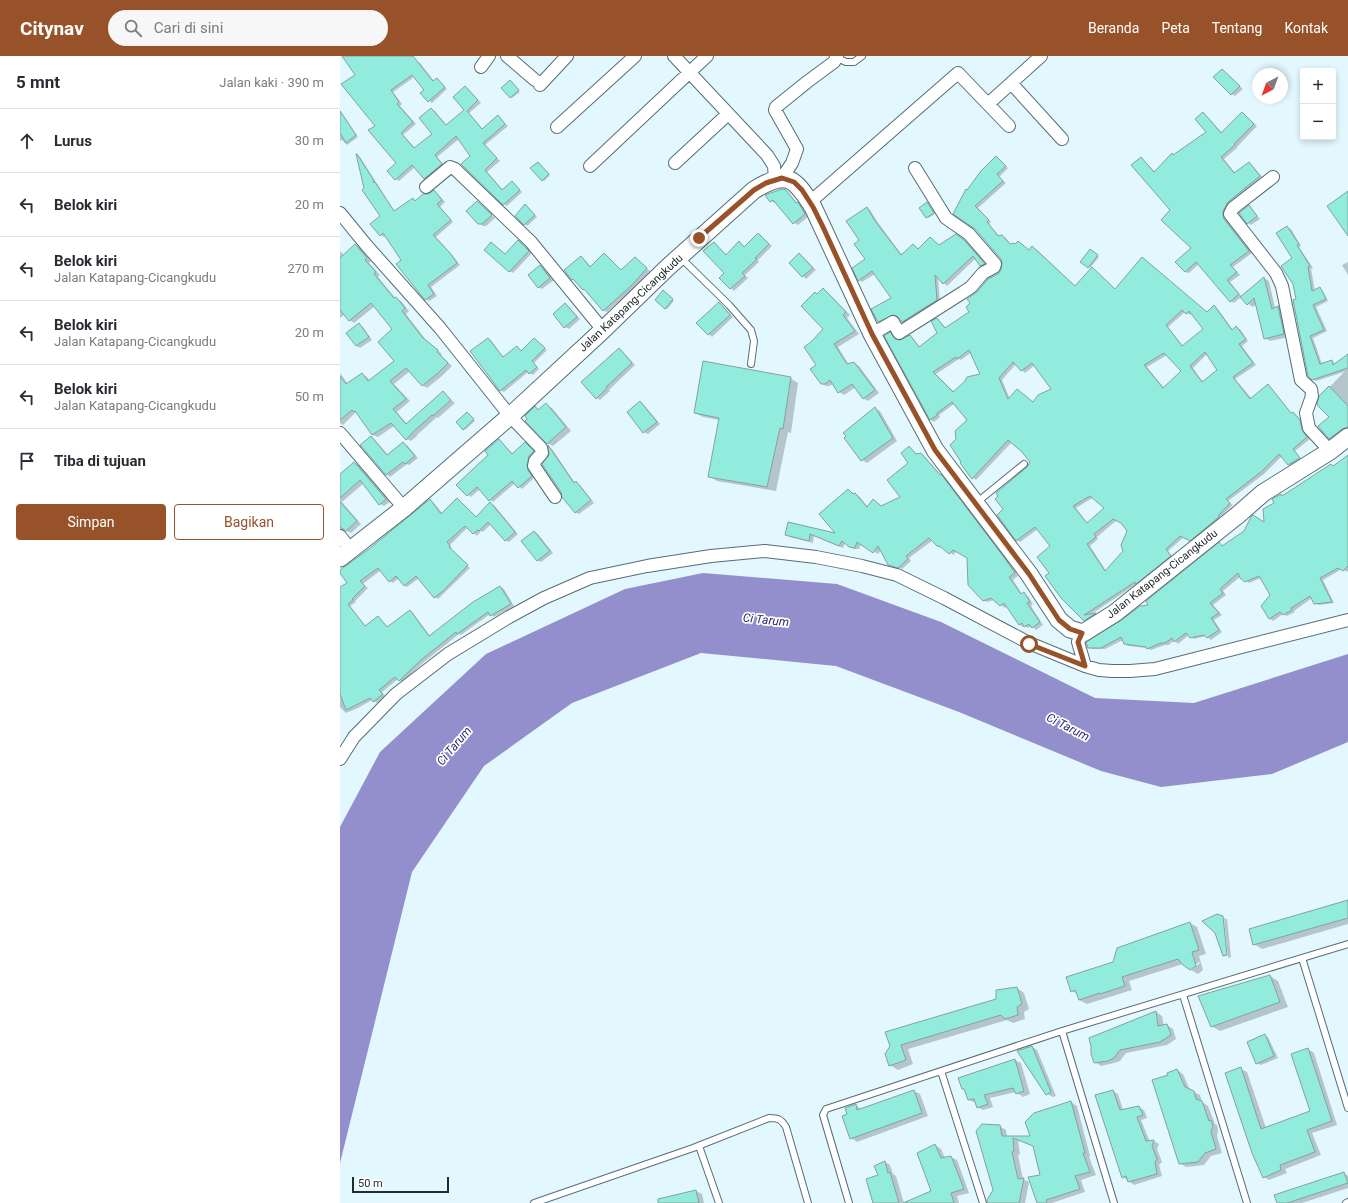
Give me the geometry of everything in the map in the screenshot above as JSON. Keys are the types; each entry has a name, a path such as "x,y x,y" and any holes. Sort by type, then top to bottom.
{"street":[{"path":"481,67 489,56"},
{"path":"507,56 537,83 567,56"},
{"path":"558,127 635,56"},
{"path":"674,56 768,155 774,166 778,179"},
{"path":"590,166 708,56"},
{"path":"988,104 1041,56"},
{"path":"778,179 792,163 797,149 775,110 776,107 834,62 837,57"},
{"path":"810,202 958,73 1009,126"},
{"path":"1011,83 1062,139"},
{"path":"675,163 728,114"},
{"path":"426,187 450,167 455,169 531,242 603,330"},
{"path":"872,334 893,322 899,332 971,287 983,274 994,267 995,264 969,234 946,218 915,168"},
{"path":"1273,177 1234,208 1230,214 1276,273 1282,286 1301,380 1311,389 1312,396 1306,413 1309,428 1330,451"},
{"path":"778,179 794,182 802,190 810,202 872,334 935,450 1029,574 1059,620 1070,629 1082,633 1078,642 1085,666"},
{"name":"Jalan Katapang-Cicangkudu","path":"343,548 404,508 510,416 754,190 766,183 778,179"},
{"path":"340,215 440,328 510,416 541,448 542,453 535,461 534,466 554,497"},
{"path":"340,433 404,508"},
{"name":"Jalan Katapang-Cicangkudu","path":"1082,633 1115,613 1239,514 1263,492 1330,451 1348,437"},
{"path":"340,758 354,737 396,694 448,654 509,617 544,598 590,578 647,566 711,556 765,551 816,557 897,575 944,598 1029,644 1099,670 1130,671 1155,669 1348,620"}],"lane":[{"path":"837,57 846,62 854,62 862,56"},
{"path":"680,257 730,305 751,330 754,341 750,364"},
{"path":"976,503 1024,464"},
{"path":"849,1203 823,1115 826,1109 1062,1032 1348,944"},
{"path":"1302,958 1348,1108"},
{"path":"1183,995 1247,1203"},
{"path":"1062,1032 1114,1203"},
{"path":"941,1071 983,1203"},
{"path":"534,1203 699,1146 769,1118 778,1118 786,1126 808,1203"},
{"path":"699,1146 719,1203"}],"water":[{"name":"Ci Tarum","path":"703,573 837,584 941,622 1095,698 1194,703 1348,654 1348,742 1272,774 1161,787 1101,771 959,712 836,666 701,653 572,703 484,766 412,872 340,1163 340,827 380,752 486,654 625,589"}],"building":[{"path":"342,56 413,56 433,81 437,78 445,87 428,102 420,93 424,90 412,75 391,90 399,102 397,104 413,122 401,133 414,148 432,134 419,118 431,108 446,125 464,110 453,97 465,86 478,100 467,111 482,129 498,115 505,124 483,143 497,158 485,170 502,190 512,181 520,190 503,205 461,164 470,156 456,136 435,155 442,164 424,179 412,165 395,180 387,171 396,163 368,130 375,126 341,84 355,75"},
{"path":"1222,69 1240,86 1231,95 1213,77"},
{"path":"510,80 519,90 510,98 501,88"},
{"path":"340,111 356,135 346,143 340,133"},
{"path":"1203,112 1221,133 1242,112 1254,124 1234,144 1235,145 1221,157 1234,173 1249,162 1260,176 1228,202 1223,211 1224,219 1249,251 1230,265 1237,272 1227,280 1239,294 1230,302 1196,262 1185,272 1175,262 1191,248 1161,220 1170,210 1131,165 1141,157 1154,172 1172,153 1173,155 1206,132 1195,119"},
{"path":"356,154 394,211 413,198 415,201 423,194 428,194 434,190 442,200 437,204 451,220 433,235 457,263 428,285 434,294 425,300 396,264 401,260 383,233 380,236 370,224 380,216 362,190 364,188"},
{"path":"996,156 1006,166 997,174 1003,181 975,206 989,220 987,222 998,236 1002,235 1010,244 1015,244 1018,241 1029,250 1032,246 1075,286 1092,267 1115,289 1142,257 1207,312 1214,305 1232,330 1236,326 1246,339 1239,344 1253,363 1233,377 1250,399 1268,384 1291,413 1293,412 1300,420 1302,430 1307,437 1293,449 1300,458 1288,465 1279,454 1261,472 1226,499 1230,503 1218,516 1219,517 1190,541 1180,536 1166,549 1171,556 1136,584 1135,582 1084,615 1096,613 1084,621 1061,598 1045,576 1049,573 1037,557 1050,546 1035,527 1016,541 997,515 1003,509 995,499 998,496 996,493 1027,467 1030,462 1022,452 1008,440 972,479 960,463 961,462 950,445 956,439 955,431 967,420 952,402 930,420 884,336 890,332 895,339 900,340 910,335 919,347 937,333 931,321 937,318 945,328 969,312 966,307 970,303 967,299 977,292 988,279 998,274 1001,270 1001,259 975,229 953,214 966,189 967,190 981,171","holes":["1182,310 1186,314 1189,311 1203,329 1182,346 1166,325","969,350 980,374 967,377 965,381 953,392 933,372 956,357 957,359","1205,352 1217,370 1202,382 1190,366","1164,353 1181,371 1163,388 1144,365","1013,362 1021,371 1032,363 1051,389 1038,395 1033,402 1017,389 1008,399 999,378","1090,496 1104,508 1087,523 1073,506","1113,519 1121,523 1127,531 1121,545 1123,551 1105,571 1087,544 1096,537 1094,534"]},
{"path":"538,162 549,174 542,181 530,168"},
{"path":"782,189 786,190 796,203 798,202 805,214 793,224 773,200 770,202 765,195"},
{"path":"1348,191 1348,236 1327,206"},
{"path":"477,201 492,215 482,224 478,224 466,211"},
{"path":"927,202 934,213 926,218 919,208"},
{"path":"525,204 535,215 524,225 515,216"},
{"path":"1249,205 1257,216 1247,224 1239,213"},
{"path":"867,207 875,221 901,255 913,244 918,249 930,237 939,245 956,234 964,240 985,264 980,266 973,256 943,284 935,275 937,300 902,322 897,316 893,315 878,322 871,309 891,298 872,271 858,281 852,268 865,259 854,244 859,240 846,221"},
{"path":"1287,226 1299,244 1297,245 1310,266 1308,267 1312,291 1320,287 1326,299 1313,305 1324,330 1310,336 1320,364 1332,360 1333,365 1348,354 1348,368 1312,380 1308,376 1293,300 1296,299 1293,284 1281,266 1292,258 1276,233"},
{"path":"758,233 769,244 755,258 757,259 742,273 745,276 730,289 719,278 724,273 703,251 714,242 726,255 739,241 744,247"},
{"path":"518,240 529,251 509,272 484,250 491,242 505,254"},
{"path":"355,244 367,258 365,260 376,272 374,274 394,298 396,297 405,308 402,311 422,337 438,350 437,352 448,363 422,386 406,368 390,381 406,399 393,409 406,424 443,391 451,400 433,416 432,415 406,440 391,423 372,435 355,411 354,412 352,410 340,420 340,376 346,384 362,373 368,381 394,361 378,342 392,329 371,303 349,321 340,310 340,258"},
{"path":"1090,249 1098,255 1088,268 1080,262"},
{"path":"604,253 621,270 635,257 647,268 632,285 603,311 584,289 583,290 573,279 572,280 564,270 581,256 590,267"},
{"path":"799,253 813,268 802,277 789,263"},
{"path":"540,265 550,278 538,288 528,275"},
{"path":"1264,277 1272,309 1278,306 1284,334 1264,339 1254,298 1247,305 1240,297"},
{"path":"823,288 846,312 843,315 855,331 834,344 847,364 854,362 875,390 863,399 852,384 838,393 830,380 825,384 821,384 810,369 816,365 804,347 823,329 801,306 815,292 817,294"},
{"path":"663,290 673,299 665,309 655,300"},
{"path":"719,302 730,315 708,335 696,323"},
{"path":"565,303 577,317 564,328 553,314"},
{"path":"359,323 369,337 356,346 346,333"},
{"path":"488,338 503,357 517,346 521,351 534,338 545,348 532,361 537,367 529,374 526,370 500,391 470,351"},
{"path":"619,348 632,363 606,387 607,388 596,399 581,382"},
{"path":"703,361 791,377 783,429 780,428 767,487 708,477 719,418 694,413"},
{"path":"1329,386 1348,406 1348,427 1342,429 1329,439 1318,426 1329,417 1317,405 1319,396"},
{"path":"640,401 657,422 643,433 627,412"},
{"path":"546,403 566,427 547,444 525,421 527,419 525,416 535,406 538,410"},
{"path":"875,407 893,438 861,461 844,438 846,436 843,433"},
{"path":"467,412 474,419 463,430 456,422"},
{"path":"371,436 387,455 403,442 415,456 405,464 403,462 386,475 360,445"},
{"path":"499,439 512,454 525,442 534,451 529,456 527,465 532,476 518,488 512,481 489,501 477,487 467,496 456,485 488,455 485,451"},
{"path":"548,445 574,483 576,481 591,500 575,513 562,497 561,492 542,464 549,455"},
{"path":"909,446 916,454 921,453 940,475 941,474 1015,573 1009,577 1021,594 1024,592 1030,602 1027,603 1040,622 1032,628 1029,624 1024,627 1022,623 1019,625 1004,603 1000,606 991,598 983,601 968,585 967,558 953,550 949,554 941,547 937,546 929,538 906,556 908,559 898,568 888,565 878,546 873,553 857,542 855,548 849,547 842,541 839,546 810,534 809,541 785,535 788,522 835,533 819,514 848,489 853,494 855,493 867,507 873,499 881,506 900,497 887,480 908,463 901,453"},
{"path":"1348,455 1348,566 1343,571 1338,568 1320,578 1332,602 1314,604 1310,596 1291,608 1292,610 1283,615 1280,612 1269,619 1261,606 1270,595 1259,576 1245,582 1240,578 1238,573 1220,589 1223,593 1210,603 1219,613 1211,618 1219,630 1207,638 1204,635 1190,638 1186,633 1174,642 1172,638 1165,643 1161,643 1147,649 1146,647 1124,644 1121,637 1101,648 1088,648 1086,642 1120,621 1140,606 1148,605 1146,601 1219,542 1222,546 1244,531 1253,515 1264,522 1263,509 1274,503 1272,499 1281,494 1282,496 1331,464 1333,466"},
{"path":"354,462 386,499 379,505 360,480 340,498 340,474"},
{"path":"457,498 476,517 490,502 515,532 505,541 488,522 479,531 478,530 473,534 465,526 447,542 450,546 449,547 468,565 443,591 434,598 416,576 404,586 396,576 389,582 378,568 360,581 365,586 348,604 365,626 378,616 387,627 410,610 429,636 473,602 500,586 511,604 490,616 488,612 457,634 456,632 421,660 399,681 395,677 379,690 383,694 373,702 370,698 346,710 340,694 340,587 347,583 340,573 340,570 369,549 430,499 441,514"},
{"path":"340,502 357,521 346,531 340,527"},
{"path":"534,531 550,551 537,561 521,541"},
{"path":"1348,900 1348,918 1253,945 1249,929"},
{"path":"1217,914 1223,916 1227,955 1223,956 1215,933 1202,921"},
{"path":"1190,922 1199,950 1192,952 1196,966 1190,970 1178,959 1122,977 1125,986 1100,994 1079,1000 1075,990 1071,992 1066,977 1113,962 1117,948"},
{"path":"1270,975 1280,1002 1211,1027 1198,996"},
{"path":"1017,987 1022,1004 1017,1007 1018,1015 1005,1019 1001,1015 901,1045 906,1060 889,1066 885,1054 890,1046 885,1032 996,999 996,990"},
{"path":"1156,1011 1158,1026 1167,1024 1171,1035 1160,1042 1120,1050 1114,1058 1108,1061 1094,1063 1089,1038"},
{"path":"1265,1034 1274,1056 1256,1064 1247,1042"},
{"path":"1032,1046 1051,1092 1046,1095 1017,1051"},
{"path":"1308,1048 1332,1121 1307,1130 1315,1152 1280,1165 1281,1170 1263,1178 1252,1153 1225,1073 1241,1067 1261,1129 1310,1111 1291,1054"},
{"path":"1015,1059 1024,1091 1016,1094 1013,1088 984,1095 988,1104 977,1108 974,1099 968,1100 958,1078"},
{"path":"1177,1069 1185,1087 1194,1091 1196,1099 1202,1101 1209,1121 1211,1120 1213,1126 1211,1132 1216,1149 1205,1153 1198,1162 1179,1164 1152,1080 1168,1075 1167,1073"},
{"path":"914,1090 922,1113 850,1139 842,1116 847,1114 845,1108 856,1104 857,1110"},
{"path":"1113,1090 1120,1110 1139,1106 1143,1115 1137,1117 1146,1141 1154,1140 1152,1146 1157,1159 1155,1162 1157,1174 1128,1182 1126,1176 1122,1178 1095,1095"},
{"path":"1071,1101 1085,1153 1083,1153 1090,1172 1075,1176 1080,1189 1046,1200 1047,1203 1037,1203 1028,1177 1040,1175 1033,1146 1013,1138 1014,1151 1012,1152 1018,1179 1024,1178 1019,1203 987,1203 987,1200 993,1190 976,1131 982,1124 1000,1125 1002,1136 1030,1136 1025,1122 1034,1113"},
{"path":"935,1144 941,1158 951,1156 964,1189 951,1193 954,1203 903,1203 931,1191 917,1153"},
{"path":"885,1161 888,1173 890,1172 899,1203 873,1203 866,1179 878,1175 874,1166"},
{"path":"1344,1172 1348,1183 1287,1203 1277,1203 1274,1195"},
{"path":"696,1190 699,1203 658,1203 658,1199"}],"route":[{"path":"699,238 754,190 766,183 782,178 794,182 802,190 823,227 872,334 935,450 1029,574 1059,620 1070,629 1082,633 1078,642 1085,666 1029,644"}]}
